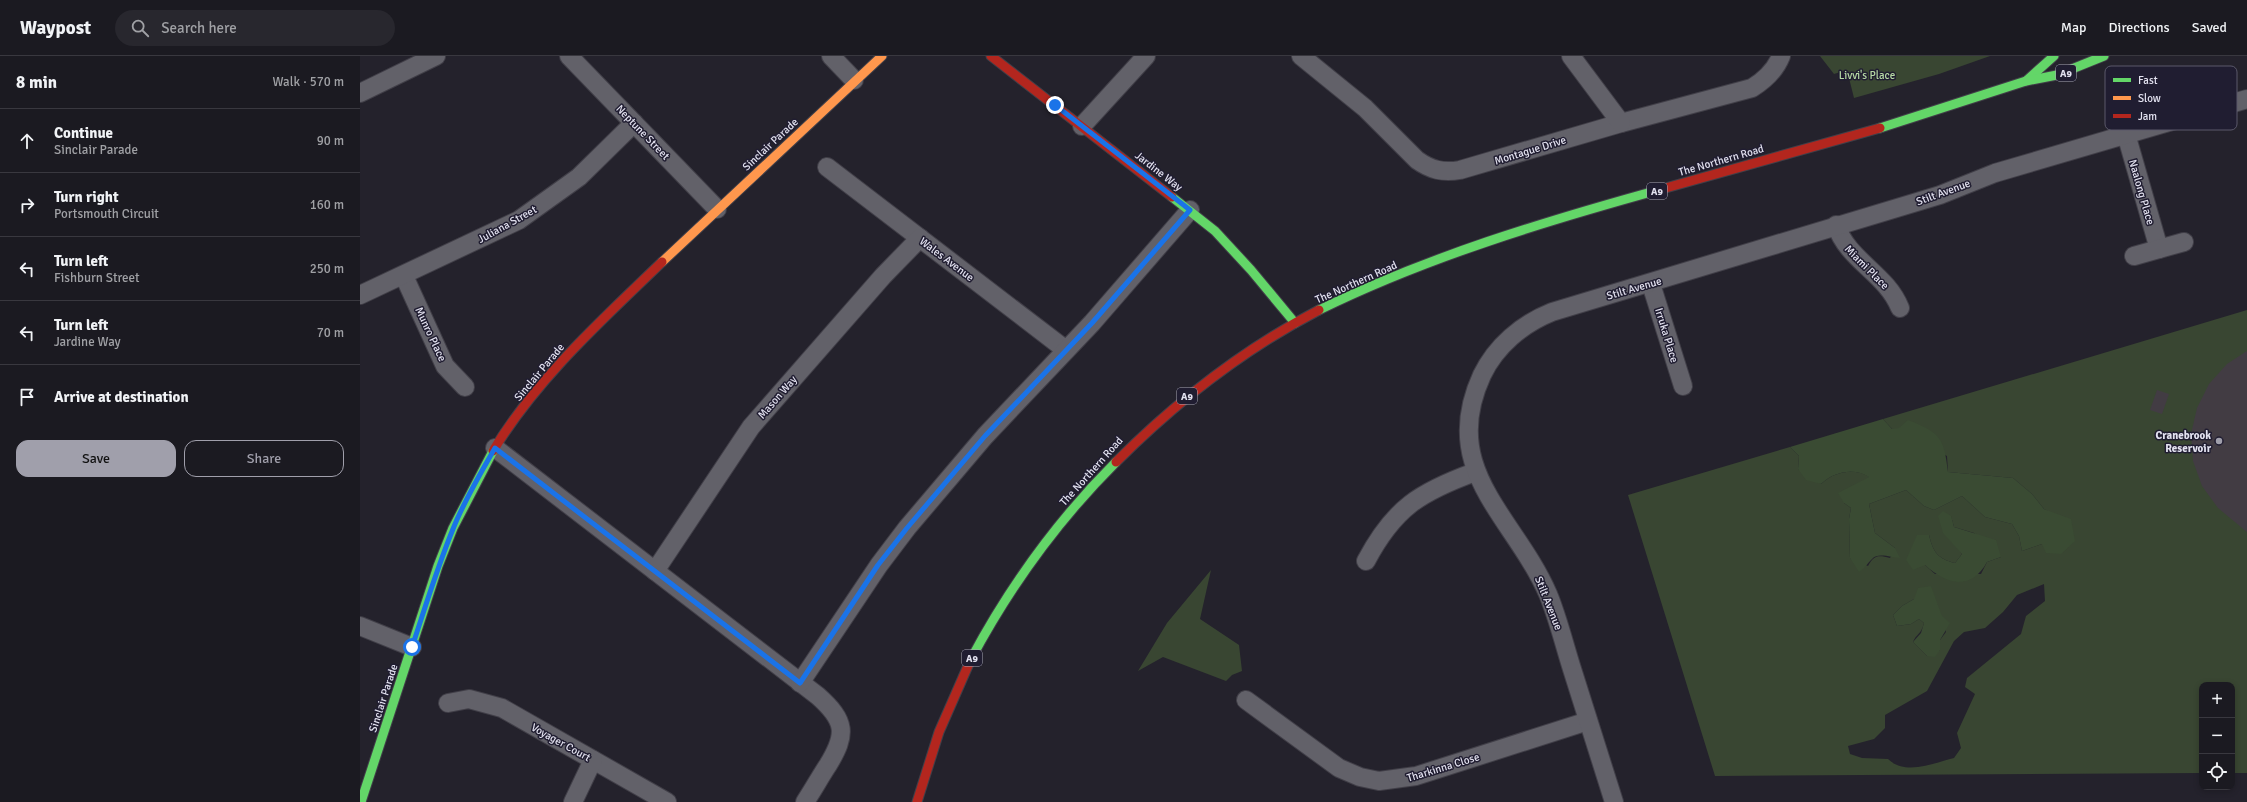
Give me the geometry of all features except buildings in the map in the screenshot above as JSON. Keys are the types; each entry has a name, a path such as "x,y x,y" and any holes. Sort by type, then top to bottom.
{"main road":[{"name":"Sinclair Parade","path":"362,802 438,566 467,498 495,448 539,388 596,326 717,209 854,80 882,56"},
{"name":"Jardine Way","path":"991,56 1215,231 1252,270 1295,323"},
{"name":"The Northern Road","path":"2026,81 2054,56"},
{"name":"The Northern Road","path":"917,802 931,754 958,685 995,615 1056,528 1112,465 1167,412 1228,366 1295,323 1380,283 1524,229 1904,120 2026,81 2047,79 2104,56"}],"street":[{"path":"360,93 436,56"},
{"name":"Neptune Street","path":"569,56 717,209"},
{"path":"831,56 854,80"},
{"path":"1082,126 1146,56"},
{"name":"Montague Drive","path":"1301,56 1365,108 1417,160 1435,170 1460,170 1621,122 1752,88 1762,82 1771,73 1780,56"},
{"path":"1571,56 1621,122"},
{"name":"Stilt Avenue","path":"2237,102 2247,99"},
{"name":"Juliana Street","path":"360,295 404,276 519,220 579,177 634,123"},
{"name":"Stilt Avenue","path":"1614,802 1548,594 1520,543 1490,501 1476,472 1472,459 1469,431 1473,397 1484,372 1503,345 1521,329 1541,316 1651,284 1940,195 1995,173 2140,130"},
{"name":"Naalong Place","path":"2126,134 2159,249"},
{"name":"Wales Avenue","path":"827,167 1066,350"},
{"path":"800,683 878,565 907,528 985,436 1066,350 1190,210"},
{"name":"Miami Place","path":"1836,226 1845,245 1858,260 1884,282 1900,308"},
{"name":"Mason Way","path":"655,572 751,426 883,276 920,238"},
{"path":"2134,256 2184,242"},
{"name":"Munro Place","path":"404,276 445,366 465,387"},
{"name":"Irruka Place","path":"1651,284 1683,386"},
{"path":"495,448 800,683 835,713 842,732 838,749 805,802"},
{"path":"1366,561 1387,525 1407,506 1440,486 1476,472"},
{"path":"360,626 412,647"},
{"name":"Voyager Court","path":"448,703 469,699 502,708 667,802"},
{"name":"Tharkinna Close","path":"1246,700 1339,768 1360,777 1379,781 1416,776 1588,721"},
{"path":"573,802 593,760"}],"green space":[{"name":"Livvi's Place","path":"1820,56 1990,56 1939,74 1854,98 1847,70 1834,74"},
{"path":"2247,310 2247,773 2235,773 2235,682 2199,682 2199,773 1715,776 1628,495 1790,447 1799,456 1798,469 1821,484 1831,476 1844,472 1857,472 1870,477 1853,487 1844,503 1851,508 1849,519 1850,558 1868,566 1874,558 1882,556 1890,558 1895,548 1875,533 1869,504 1906,490 1924,506 1934,510 1962,496 1985,517 2012,524 2019,536 2022,551 2042,544 2056,515 2044,509 2032,494 2013,478 1948,472 1947,456 1898,429 1892,429 1883,419","holes":["1951,516 1954,527 1974,533 2001,557 1987,562 1981,574 1935,574 1925,565 1929,535 1932,546 1937,554 1940,557 1955,563 1962,554 1958,548","2044,584 2045,601 2026,616 2021,634 1967,678 1965,687 1975,694 1957,733 1961,748 1954,758 1920,767 1903,767 1888,759 1862,758 1850,754 1848,746 1874,739 1885,728 1885,715 1927,691 1954,641 1964,632 1985,628 2003,612 2017,595","1914,599 1937,604 1946,632 1940,640 1940,650 1927,656 1913,642 1924,623 1919,619 1911,624 1897,626 1893,615 1902,606"]},
{"path":"1883,419 1892,429 1899,428 1908,420 1934,433 1939,438 1945,451 1948,472 2013,478 2032,494 2044,509 2071,519 2075,541 2061,554 2046,553 2042,544 2022,551 2019,536 2012,524 1985,517 1962,496 1934,510 1924,506 1906,490 1869,504 1875,533 1895,548 1900,558 1881,556 1875,557 1859,572 1850,558 1849,519 1851,508 1844,503 1838,493 1869,477 1857,472 1844,472 1831,476 1821,484 1806,480 1798,469 1799,456 1790,447"},
{"path":"1943,511 1951,516 1954,527 1996,540 2001,557 1987,562 1974,578 1966,581 1958,582 1942,577 1925,565 1913,570 1906,560 1917,535 1929,535 1932,546 1937,554 1944,559 1955,563 1962,554 1943,533 1938,516"},
{"path":"1211,570 1200,619 1239,645 1242,671 1232,675 1226,681 1163,657 1138,671 1167,623"},
{"path":"1931,586 1942,616 1950,623 1940,640 1940,650 1935,657 1927,656 1913,642 1921,633 1924,623 1919,619 1911,624 1897,626 1893,615 1902,606 1914,599 1918,588"}],"traffic: fast":[{"path":"2026,81 2054,56"},
{"path":"1880,128 2026,81 2057,75 2104,56"},
{"path":"1319,310 1402,273 1444,257 1531,227 1662,189"},
{"path":"1172,197 1215,231 1251,270 1295,323"},
{"path":"361,802 438,566 453,528 493,451"},
{"path":"971,659 1002,606 1036,555 1074,507 1116,462"}],"traffic: slow":[{"path":"662,262 882,56"}],"traffic: jam":[{"path":"991,56 1172,197"},
{"path":"1662,189 1880,128"},
{"path":"493,451 529,399 550,375 594,328 662,262"},
{"path":"1116,462 1162,418 1212,378 1264,342 1319,310"},
{"path":"917,802 939,732 971,659"}],"place":[{"name":"Cranebrook Reservoir","path":"2219,441"}],"route":[{"path":"412,647 438,566 453,528 480,473 495,448 800,683 878,565 907,528 985,436 1092,323 1190,210 1055,105"}]}
